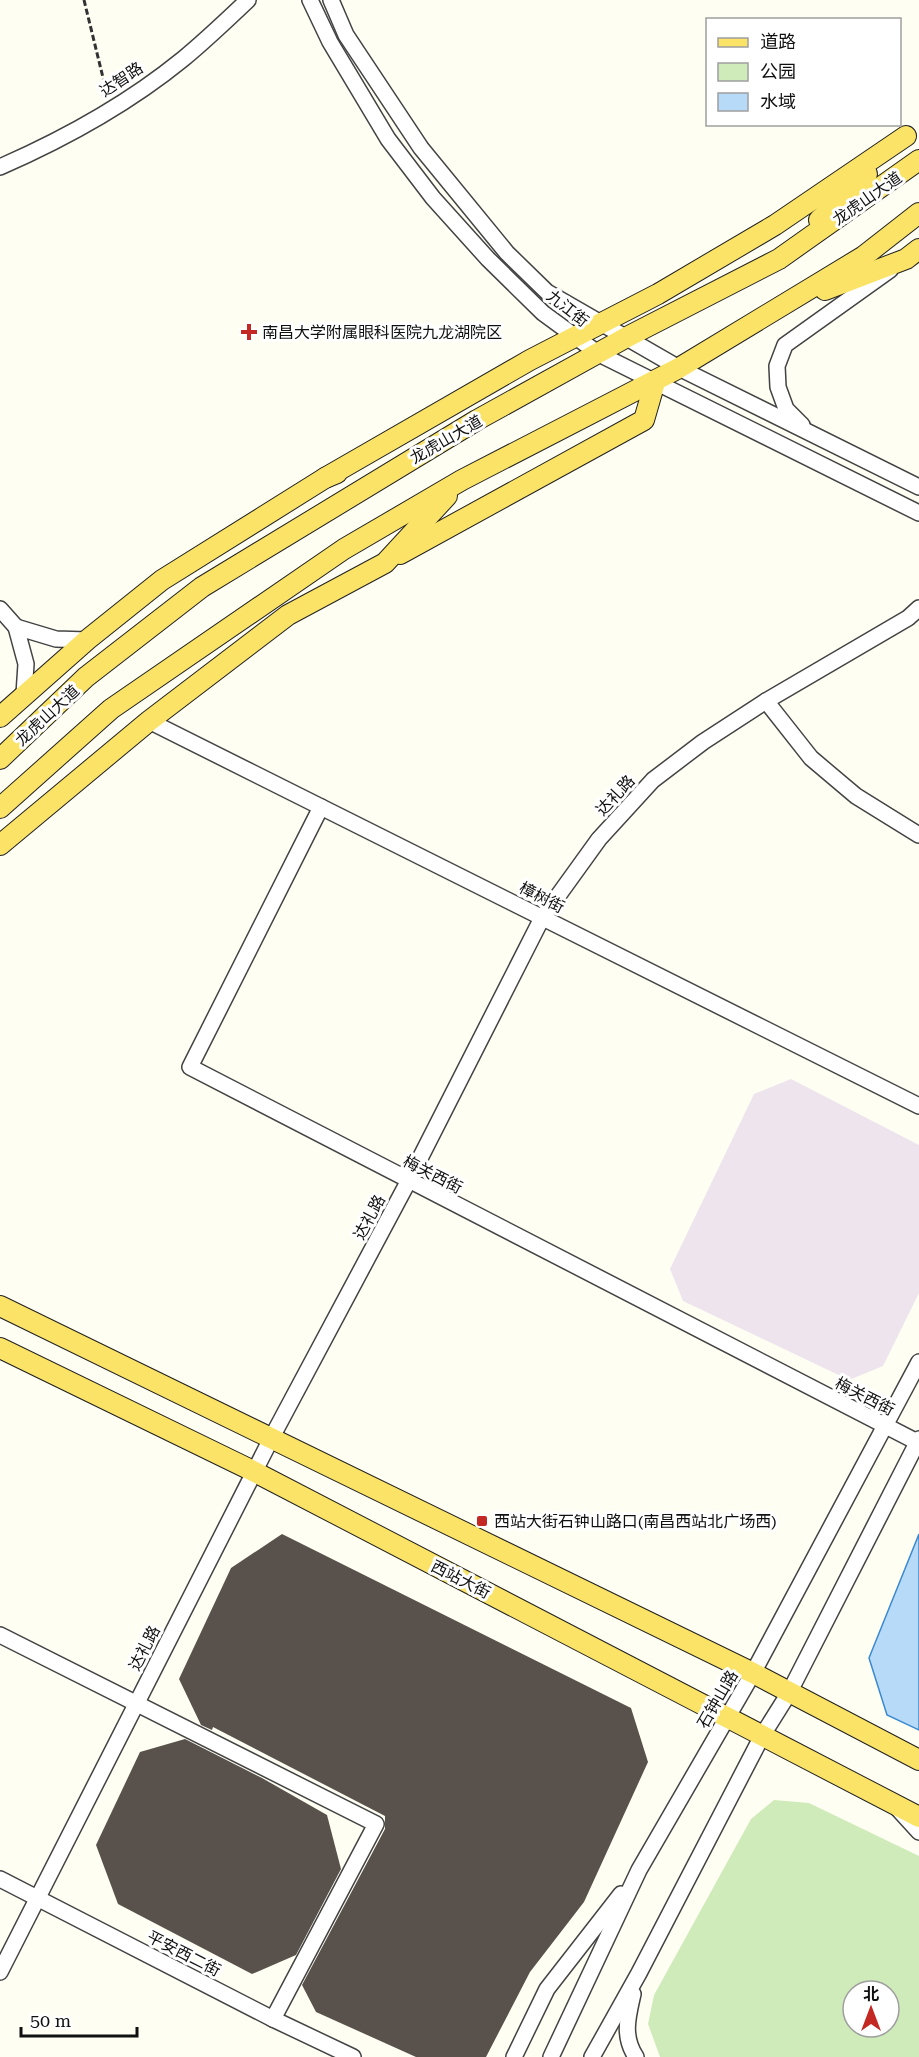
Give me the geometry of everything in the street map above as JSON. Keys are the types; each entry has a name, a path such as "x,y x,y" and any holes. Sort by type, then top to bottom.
{"main road":[{"path":"0,717 87,640 162,580 325,478 575,337 658,294 775,225 912,130"},
{"path":"779,259 912,130"},
{"name":"龙虎山大道","path":"0,759 87,677 202,587 477,420 627,337 779,259 919,160"},
{"path":"0,808 111,709 344,549 462,480 679,368 864,256 919,213"},
{"path":"780,307 912,254"},
{"path":"0,845 148,721 288,615 644,420 655,381"},
{"path":"325,478 477,420"},
{"path":"385,563 462,480"},
{"path":"0,1306 753,1673 789,1694 919,1760"},
{"name":"西站大街","path":"0,1348 255,1472 919,1817"}],"street":[{"name":"达智路","path":"0,167 39,149 111,109 182,60 248,0"},
{"name":"九江街","path":"310,0 330,42 388,139 433,198 488,259 543,314 598,354 919,513"},
{"name":"九江街","path":"331,0 346,35 421,148 507,253 547,292 679,368 919,487"},
{"path":"810,434 786,408 778,387 777,366 785,345 912,254"},
{"name":"达礼路","path":"0,1972 272,1437 408,1182 542,918 599,839 653,780 703,742 766,701 908,618 919,608"},
{"path":"0,609 16,627 26,664 24,694"},
{"path":"16,627 56,639 87,640"},
{"path":"766,701 812,758 856,796 919,835"},
{"name":"樟树街","path":"148,721 919,1106"},
{"name":"梅关西街","path":"321,807 190,1067 408,1182 886,1427 918,1441"},
{"name":"石钟山路","path":"551,2057 639,1870 753,1673 919,1362"},
{"path":"592,2057 639,1973 762,1737 789,1694 918,1441"},
{"path":"0,1635 376,1824 273,2019"},
{"path":"894,1805 919,1825"},
{"path":"894,1805 919,1832"},
{"path":"514,2057 547,1989 639,1870"},
{"name":"平安西二街","path":"0,1879 273,2019 353,2057"},
{"path":"632,2054 626,2023 639,1973"}],"path":[{"path":"84,0 111,109"}],"shaded area":[{"path":"791,1079 919,1145 919,1293 883,1366 849,1380 683,1301 670,1269 754,1094"}],"green space":[{"path":"774,1800 809,1803 919,1856 919,2057 660,2057 648,2024 654,1995 751,1819"}],"water":[{"path":"919,1534 919,1730 887,1715 869,1658"}],"building":[{"path":"282,1534 631,1708 648,1762 584,1902 530,1972 486,2057 416,2057 316,2012 302,1985 385,1829 385,1816 213,1727 212,1730 201,1725 179,1679 231,1568"},
{"path":"185,1739 262,1778 327,1815 341,1869 296,1955 252,1974 118,1904 96,1845 140,1752"}],"place":[{"name":"南昌大学附属眼科医院九龙湖院区","path":"249,332"},
{"name":"西站大街石钟山路口(南昌西站北广场西)","path":"482,1521"}]}
